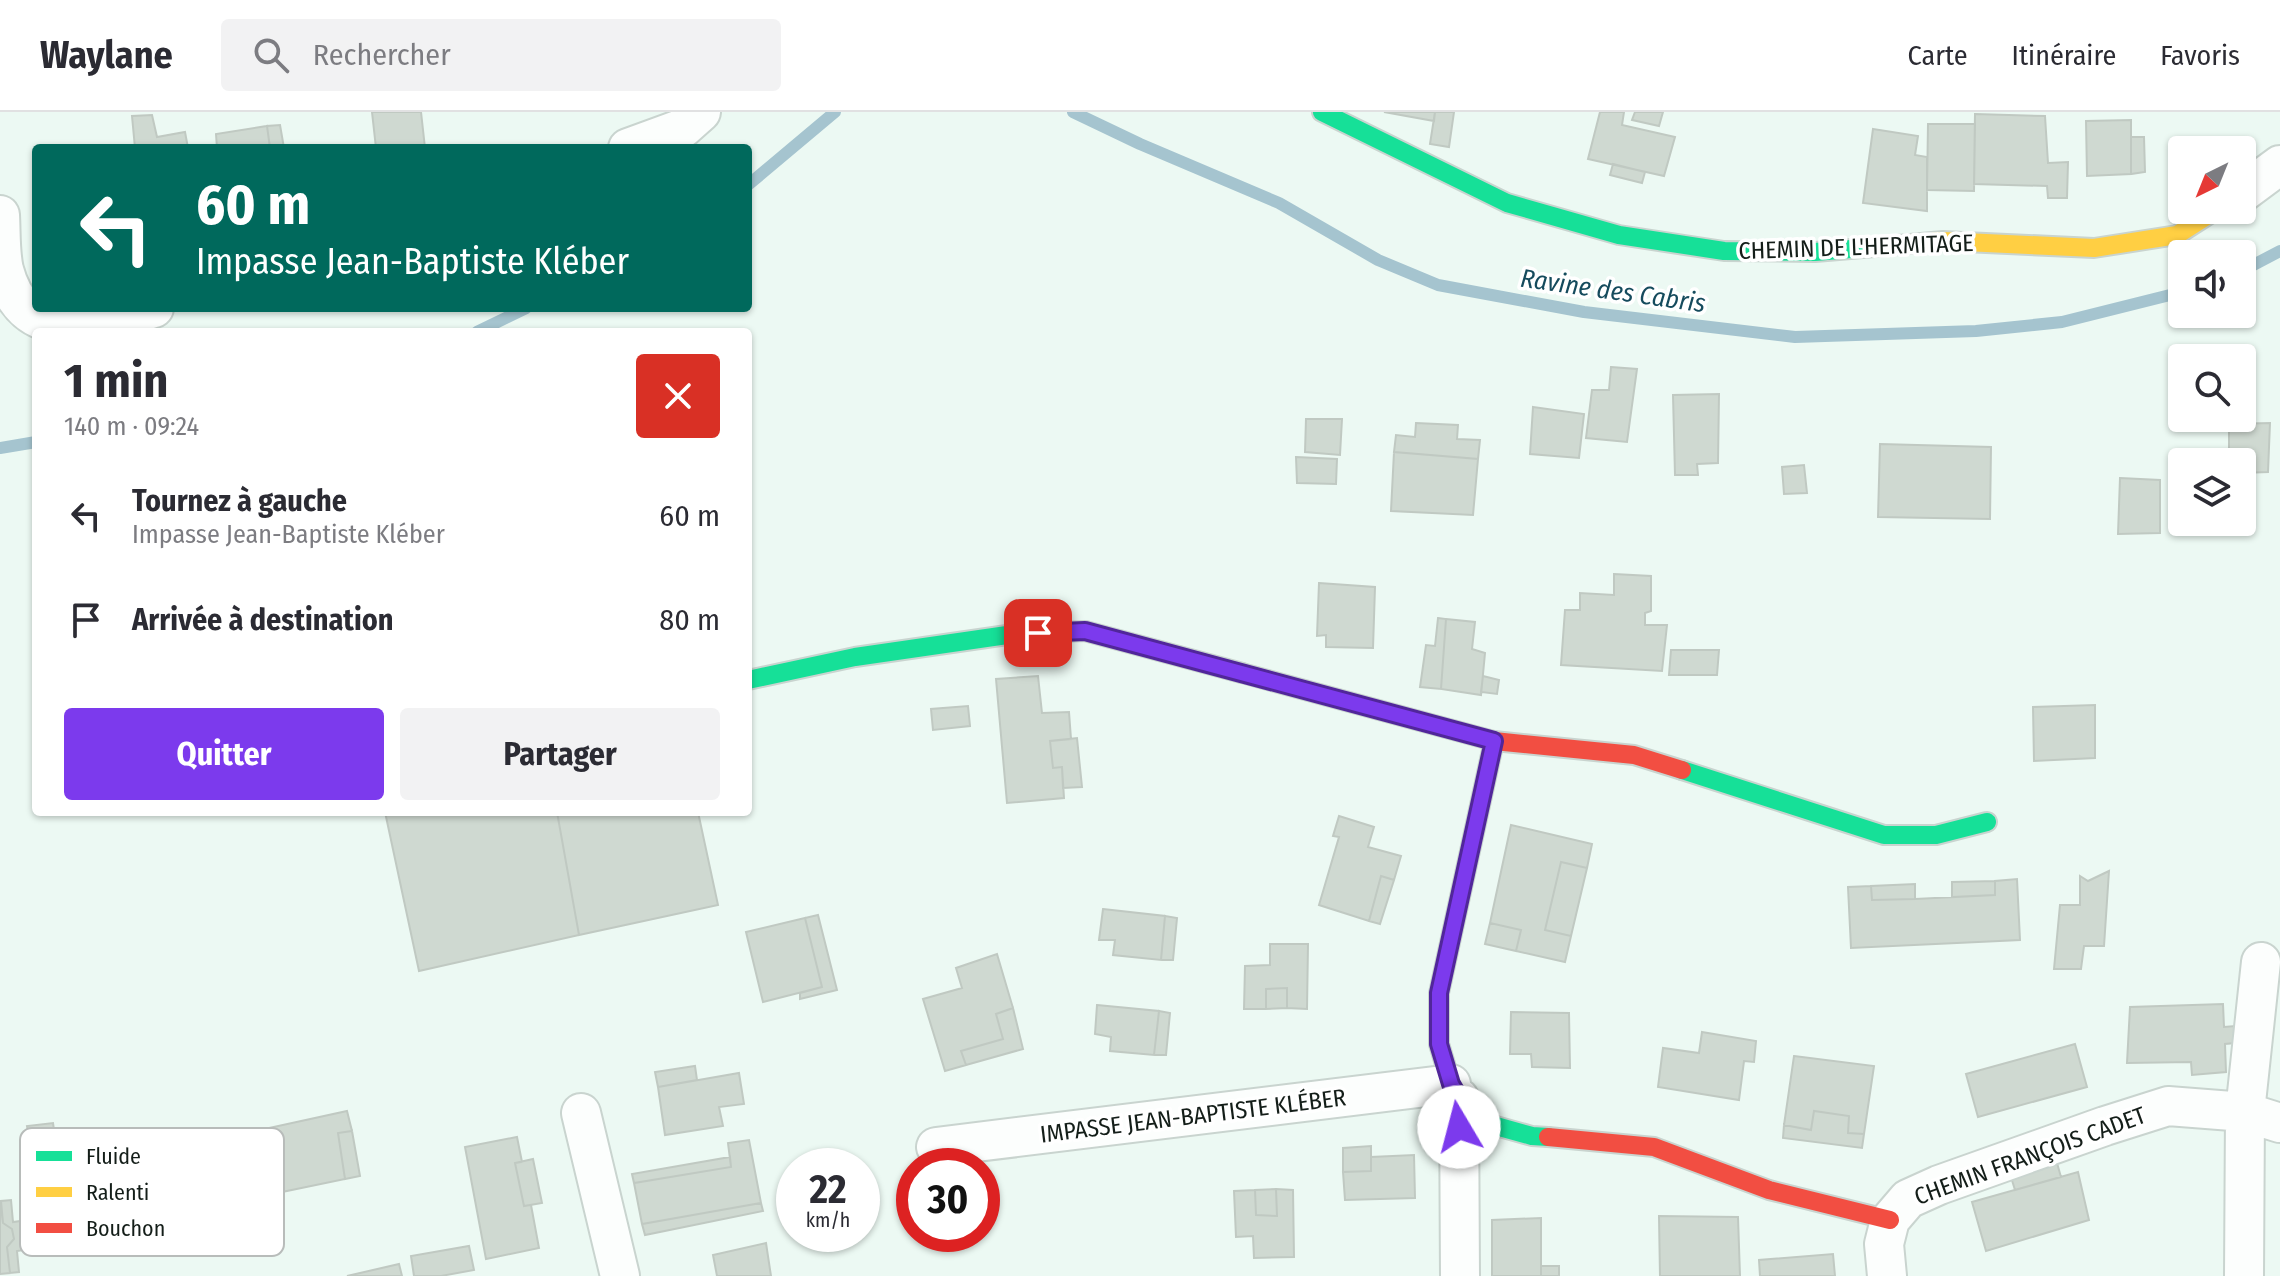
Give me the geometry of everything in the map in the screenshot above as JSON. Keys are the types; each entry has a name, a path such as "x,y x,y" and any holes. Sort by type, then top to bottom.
{"street":[{"path":"639,144 683,128 701,112"},
{"name":"CHEMIN DE L'HERMITAGE","path":"1322,112 1507,203 1619,235 1724,251 1815,252 1943,241 2094,248 2177,235 2194,224"},
{"path":"2256,183 2280,165"},
{"path":"0,215 3,267 11,290 12,317 74,327 140,312"},
{"path":"752,679 855,657 1014,634 1085,631 1494,741 1634,755 1884,835 1936,835 1987,822"},
{"path":"1494,741 1439,993 1439,1044 1455,1091 1469,1112 1496,1126 1532,1136 1654,1147 1769,1190 1890,1220"},
{"path":"2244,1276 2262,1118 2261,962"},
{"path":"1455,1091 1460,1276"},
{"name":"IMPASSE JEAN-BAPTISTE KLÉBER","path":"936,1147 1455,1091"},
{"name":"CHEMIN FRANÇOIS CADET","path":"1887,1276 1884,1244 1890,1220 1908,1199 1939,1185 2168,1106 2262,1118"},
{"path":"581,1113 620,1276"}],"building":[{"path":"372,112 421,112 425,144 376,144"},
{"path":"1384,112 1435,112 1434,121"},
{"path":"1435,112 1454,112 1449,147 1430,144"},
{"path":"1600,112 1624,112 1622,125 1675,137 1664,176 1588,159"},
{"path":"1635,112 1663,112 1659,126 1632,120"},
{"path":"1975,114 2045,116 2048,163 2068,162 2067,198 2048,198 2047,186 1974,184"},
{"path":"152,115 157,137 185,132 187,144 135,144 132,116"},
{"path":"2131,120 2131,174 2087,176 2086,121"},
{"path":"1928,124 1975,124 1974,191 1927,190"},
{"path":"280,125 283,144 269,144 267,126"},
{"path":"267,126 269,144 217,144 216,134"},
{"path":"1873,129 1918,136 1915,155 1927,157 1927,211 1863,203"},
{"path":"2131,137 2144,137 2145,172 2131,174"},
{"path":"1613,164 1645,172 1642,183 1610,175"},
{"path":"1611,367 1637,369 1627,442 1586,438 1592,390 1609,390"},
{"path":"1719,394 1718,463 1697,464 1698,475 1675,475 1673,395"},
{"path":"1533,407 1584,414 1579,458 1530,454"},
{"path":"1306,419 1342,419 1340,455 1305,452"},
{"path":"1416,423 1458,425 1457,439 1480,440 1478,459 1394,452 1396,435 1415,437"},
{"path":"2256,423 2270,423 2268,472 2256,472 2256,448 2229,448 2229,432 2256,432"},
{"path":"1880,444 1991,447 1990,519 1878,517"},
{"path":"1394,452 1478,459 1473,515 1391,511"},
{"path":"1296,457 1337,459 1336,484 1297,483"},
{"path":"1804,465 1807,493 1784,494 1782,467"},
{"path":"2120,478 2160,480 2160,533 2118,534"},
{"path":"1614,574 1651,576 1651,611 1645,613 1645,625 1667,625 1662,671 1561,665 1565,610 1580,610 1580,593 1614,595"},
{"path":"1319,583 1375,587 1373,648 1326,647 1326,635 1317,636"},
{"path":"1438,618 1446,619 1441,689 1420,687 1426,645 1435,646"},
{"path":"1446,619 1475,622 1472,649 1485,653 1481,695 1441,689"},
{"path":"1671,650 1719,650 1717,675 1669,675"},
{"path":"1038,676 1042,713 1069,712 1071,739 1050,741 1053,768 1062,767 1064,798 1007,803 996,679"},
{"path":"1483,676 1499,680 1497,694 1481,692"},
{"path":"2095,705 2095,758 2034,761 2033,707"},
{"path":"968,706 970,726 933,730 931,709"},
{"path":"1077,738 1082,787 1063,788 1062,767 1053,768 1050,741"},
{"path":"386,816 558,816 579,935 419,971"},
{"path":"558,816 699,816 718,905 579,935"},
{"path":"1339,816 1374,827 1368,847 1401,856 1394,880 1381,876 1369,921 1319,905 1339,837 1333,836"},
{"path":"1511,825 1592,844 1587,868 1561,862 1545,930 1571,936 1565,962 1516,951 1521,930 1490,923"},
{"path":"1561,862 1587,868 1571,936 1545,930"},
{"path":"2109,871 2104,946 2084,946 2081,969 2054,969 2060,905 2080,905 2080,876 2088,881"},
{"path":"1381,876 1394,880 1380,924 1369,921"},
{"path":"2017,879 2020,940 1851,948 1848,887 1871,886 1872,900 1915,899 1995,895 1995,881"},
{"path":"1995,881 1995,895 1952,897 1952,882"},
{"path":"1915,884 1915,899 1872,900 1871,886"},
{"path":"1103,909 1165,916 1161,960 1113,955 1115,940 1099,940"},
{"path":"818,915 837,990 800,999 800,993 822,987 805,918"},
{"path":"1165,916 1177,918 1173,960 1161,960"},
{"path":"805,918 822,987 763,1002 746,932"},
{"path":"1490,923 1521,930 1516,951 1485,944"},
{"path":"1270,944 1308,944 1307,1009 1287,1008 1287,988 1266,989 1266,1009 1244,1009 1245,966 1270,965"},
{"path":"997,954 1013,1008 996,1014 1003,1039 961,1051 966,1065 945,1071 923,999 962,988 956,968"},
{"path":"1287,988 1287,1008 1266,1009 1266,989"},
{"path":"2223,1004 2224,1027 2235,1026 2235,1043 2225,1044 2226,1072 2192,1075 2191,1062 2127,1063 2130,1007"},
{"path":"1097,1005 1159,1011 1154,1055 1110,1051 1111,1037 1095,1034"},
{"path":"1013,1008 1023,1049 966,1065 961,1051 1003,1039 996,1014"},
{"path":"1159,1011 1170,1013 1166,1055 1154,1055"},
{"path":"1511,1012 1569,1013 1570,1068 1532,1067 1531,1054 1510,1054"},
{"path":"1702,1032 1756,1041 1754,1062 1744,1061 1739,1100 1658,1087 1663,1048 1699,1053"},
{"path":"2075,1044 2087,1087 1978,1117 1966,1074"},
{"path":"1794,1056 1874,1066 1864,1134 1848,1133 1849,1116 1814,1111 1811,1130 1784,1125"},
{"path":"695,1066 697,1080 658,1087 655,1072"},
{"path":"739,1073 744,1104 719,1107 723,1126 665,1135 658,1087"},
{"path":"347,1111 352,1131 338,1133 345,1179 284,1192 284,1128 269,1128"},
{"path":"1814,1111 1849,1116 1848,1133 1864,1134 1862,1148 1783,1138 1784,1125 1811,1130"},
{"path":"53,1123 54,1128 27,1128"},
{"path":"352,1131 360,1176 345,1179 338,1133"},
{"path":"517,1137 522,1162 515,1163 524,1206 531,1205 539,1248 486,1259 465,1147"},
{"path":"749,1140 761,1203 642,1224 634,1183 731,1167 728,1143"},
{"path":"1371,1146 1371,1171 1343,1172 1343,1148"},
{"path":"1414,1155 1415,1198 1345,1200 1343,1172 1371,1171 1371,1157"},
{"path":"730,1157 731,1167 634,1183 632,1174"},
{"path":"533,1159 542,1203 524,1206 515,1163"},
{"path":"2057,1163 2061,1177 2015,1190 2011,1177"},
{"path":"2078,1172 2089,1220 1986,1251 1972,1202"},
{"path":"1276,1189 1293,1190 1294,1257 1254,1258 1253,1236 1236,1237 1234,1191 1255,1190 1256,1215 1277,1216"},
{"path":"1276,1189 1277,1216 1256,1215 1255,1190"},
{"path":"11,1200 13,1222 20,1221 20,1251 17,1251 19,1272 10,1273 7,1247 14,1239 12,1229 3,1223 1,1201"},
{"path":"0,1201 3,1223 12,1229 14,1239 7,1247 10,1273 0,1274"},
{"path":"761,1203 763,1211 645,1235 642,1224"},
{"path":"1659,1216 1738,1217 1740,1276 1660,1276"},
{"path":"1541,1218 1541,1276 1492,1276 1492,1220"},
{"path":"766,1243 771,1276 717,1276 713,1255"},
{"path":"469,1246 474,1270 441,1276 414,1276 411,1256"},
{"path":"1833,1254 1835,1276 1760,1276 1759,1260"},
{"path":"399,1264 402,1276 347,1276"},
{"path":"1541,1266 1559,1266 1559,1276 1541,1276"}],"waterway":[{"name":"Ravine des Cabris","path":"752,182 835,112"},
{"name":"Ravine des Cabris","path":"1073,112 1279,203 1378,260 1438,285 1584,312 1795,337 1976,331 2062,322 2168,296"},
{"name":"Ravine des Cabris","path":"2256,264 2280,251"},
{"name":"Ravine des Cabris","path":"485,328 518,312"},
{"name":"Ravine des Cabris","path":"0,448 32,443"}],"traffic: fast":[{"path":"1322,112 1507,203 1619,235 1724,251 1815,252 1910,244"},
{"path":"752,679 855,657 1014,634 1085,631 1242,673"},
{"path":"1494,741 1439,993 1439,1044 1451,1084 1469,1112 1496,1126 1548,1137"},
{"path":"1682,770 1884,835 1936,835 1987,822"}],"traffic: slow":[{"path":"1910,244 1943,241 2094,248 2177,235 2194,224"}],"traffic: jam":[{"path":"1242,673 1494,741 1634,755 1682,770"},
{"path":"1548,1137 1654,1147 1769,1190 1890,1220"}],"route":[{"path":"1038,633 1085,631 1494,741 1439,993 1439,1044 1451,1084 1459,1098 1459,1127"}]}
